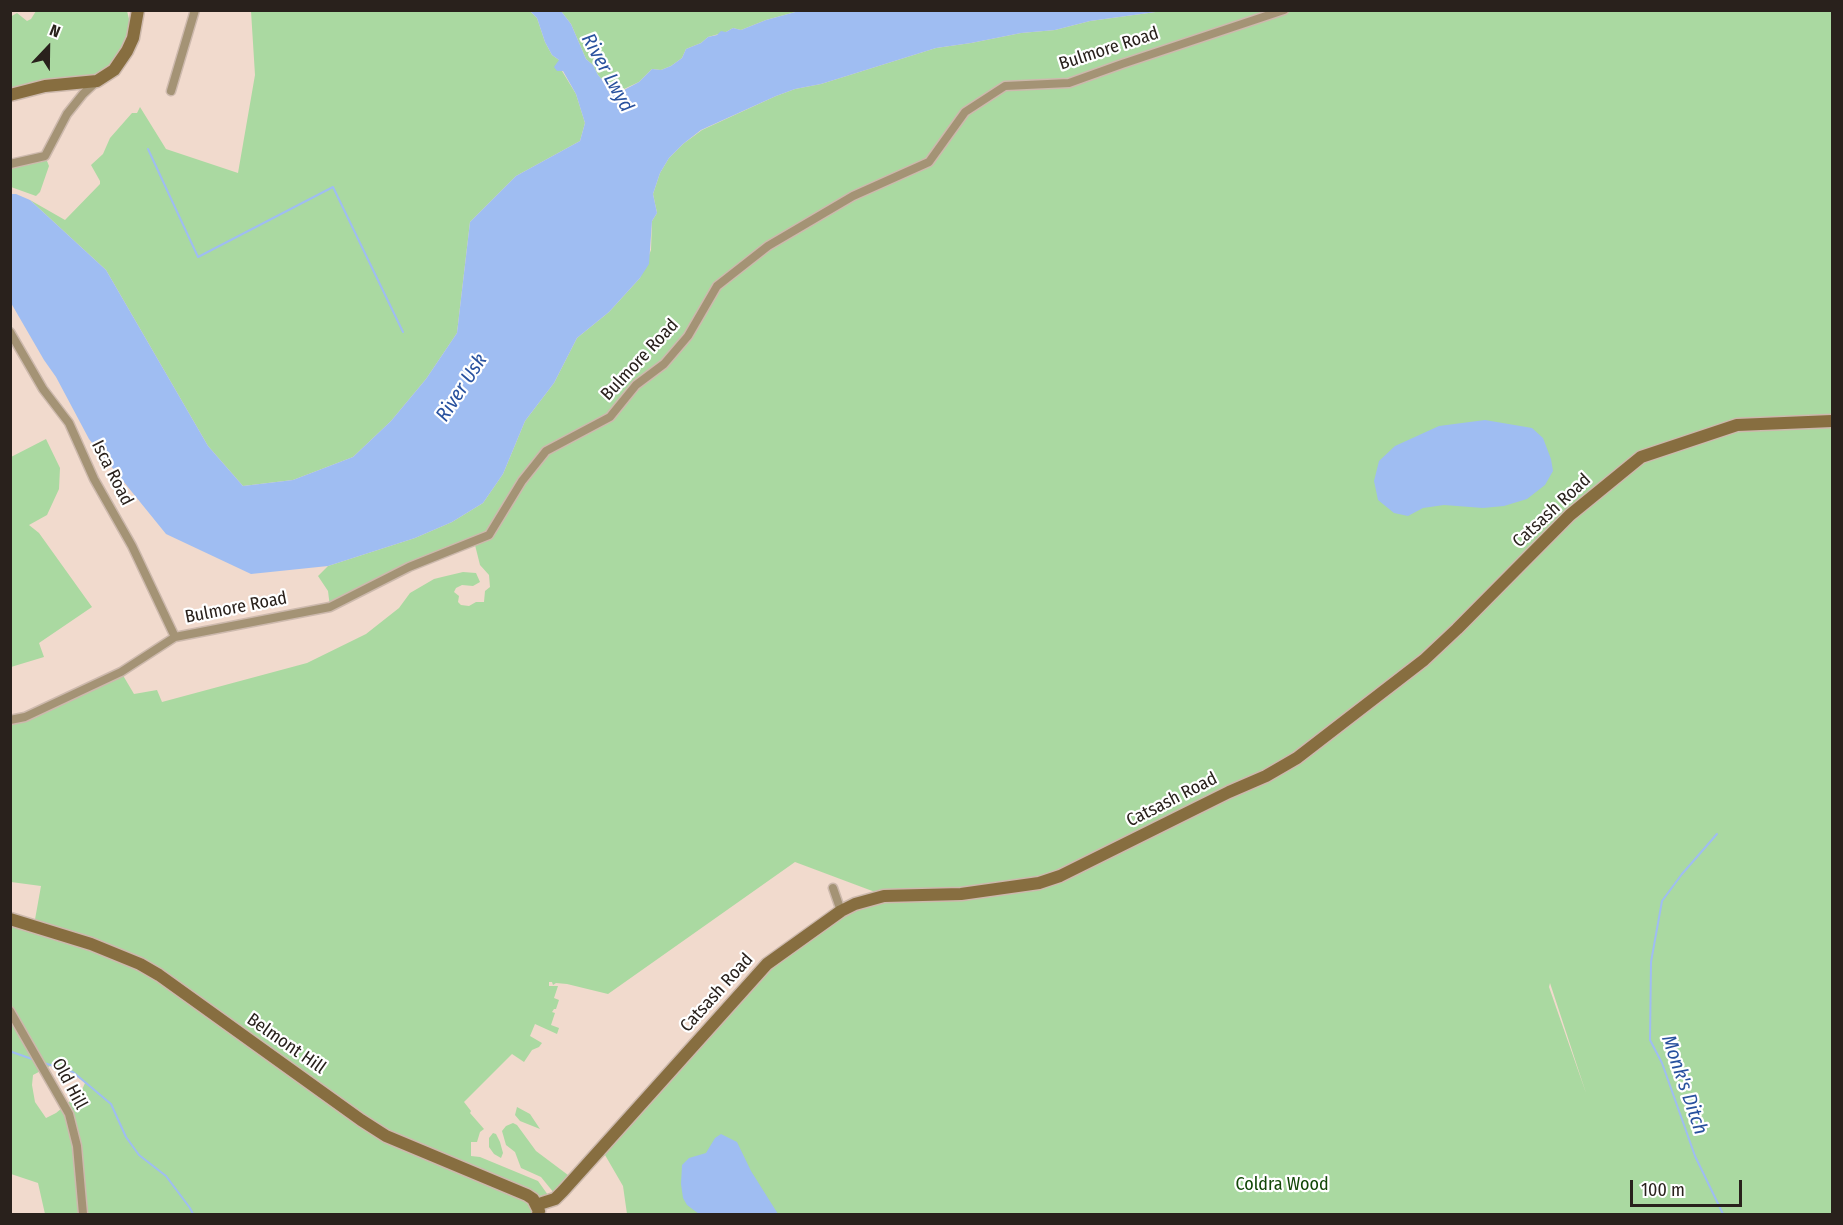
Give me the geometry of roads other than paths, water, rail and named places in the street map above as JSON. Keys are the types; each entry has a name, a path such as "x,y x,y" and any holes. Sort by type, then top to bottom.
{"street":[{"path":"10,164 45,156 67,114 83,94 114,70 128,51 138,10"},
{"path":"171,91 195,10"},
{"name":"Bulmore Road","path":"10,720 25,717 118,674 175,637 330,607 409,567 489,535 522,481 546,451 610,417 636,385 664,363 688,336 717,286 768,246 853,196 929,162 965,112 1005,86 1069,83 1284,10"},
{"path":"10,95 45,86 97,81"},
{"name":"Isca Road","path":"10,332 43,389 69,423 94,479 132,546 175,637"},
{"name":"Catsash Road","path":"537,1210 555,1199 767,964 841,911 855,904 884,896 961,894 1039,883 1060,876 1229,792 1266,777 1297,758 1424,660 1570,515 1641,458 1737,425 1833,421"},
{"path":"833,888 841,911"},
{"name":"Belmont Hill","path":"10,919 92,944 140,964 159,975 377,1131 526,1195 533,1199 537,1210"},
{"name":"Old Hill","path":"10,1011 69,1114 77,1146 83,1215"}],"water":[{"name":"River Usk","path":"530,11 561,11 571,24 586,59 614,93 621,95 624,90 639,82 652,69 661,70 671,66 682,58 686,49 701,43 708,37 733,28 741,30 799,11 1163,11 1090,21 1055,30 1021,33 936,48 821,84 795,89 701,130 669,158 660,173 653,194 657,213 652,221 649,264 640,278 609,312 577,338 554,383 525,421 503,474 483,503 452,522 415,538 328,566 251,574 166,534 89,439 56,377 11,303 11,194 30,200 106,270 208,446 243,486 293,480 353,457 391,421 426,379 457,333 470,222 516,176 580,141 585,123 576,94 563,71 557,71 554,67 559,60 552,55 537,18"},
{"path":"1485,420 1532,428 1543,438 1553,471 1545,485 1527,499 1504,506 1483,508 1444,505 1423,508 1408,516 1394,513 1378,500 1374,481 1379,461 1395,446 1439,426"},
{"path":"721,1134 737,1142 751,1171 778,1214 699,1214 687,1205 683,1198 681,1184 682,1165 689,1158 706,1153 715,1138"}],"waterway":[{"path":"148,149 198,257 333,187 403,332"},
{"name":"Monk's Ditch","path":"1717,834 1662,901 1651,962 1650,1040 1662,1063 1695,1156 1723,1214"},
{"path":"10,1049 12,1052 32,1059"},
{"path":"44,1063 73,1072 111,1104 126,1137 139,1155 166,1176 193,1214"}],"water label":[{"name":"River Lwyd","path":"607,73"}],"park label":[{"name":"Coldra Wood","path":"1282,1185"}]}
